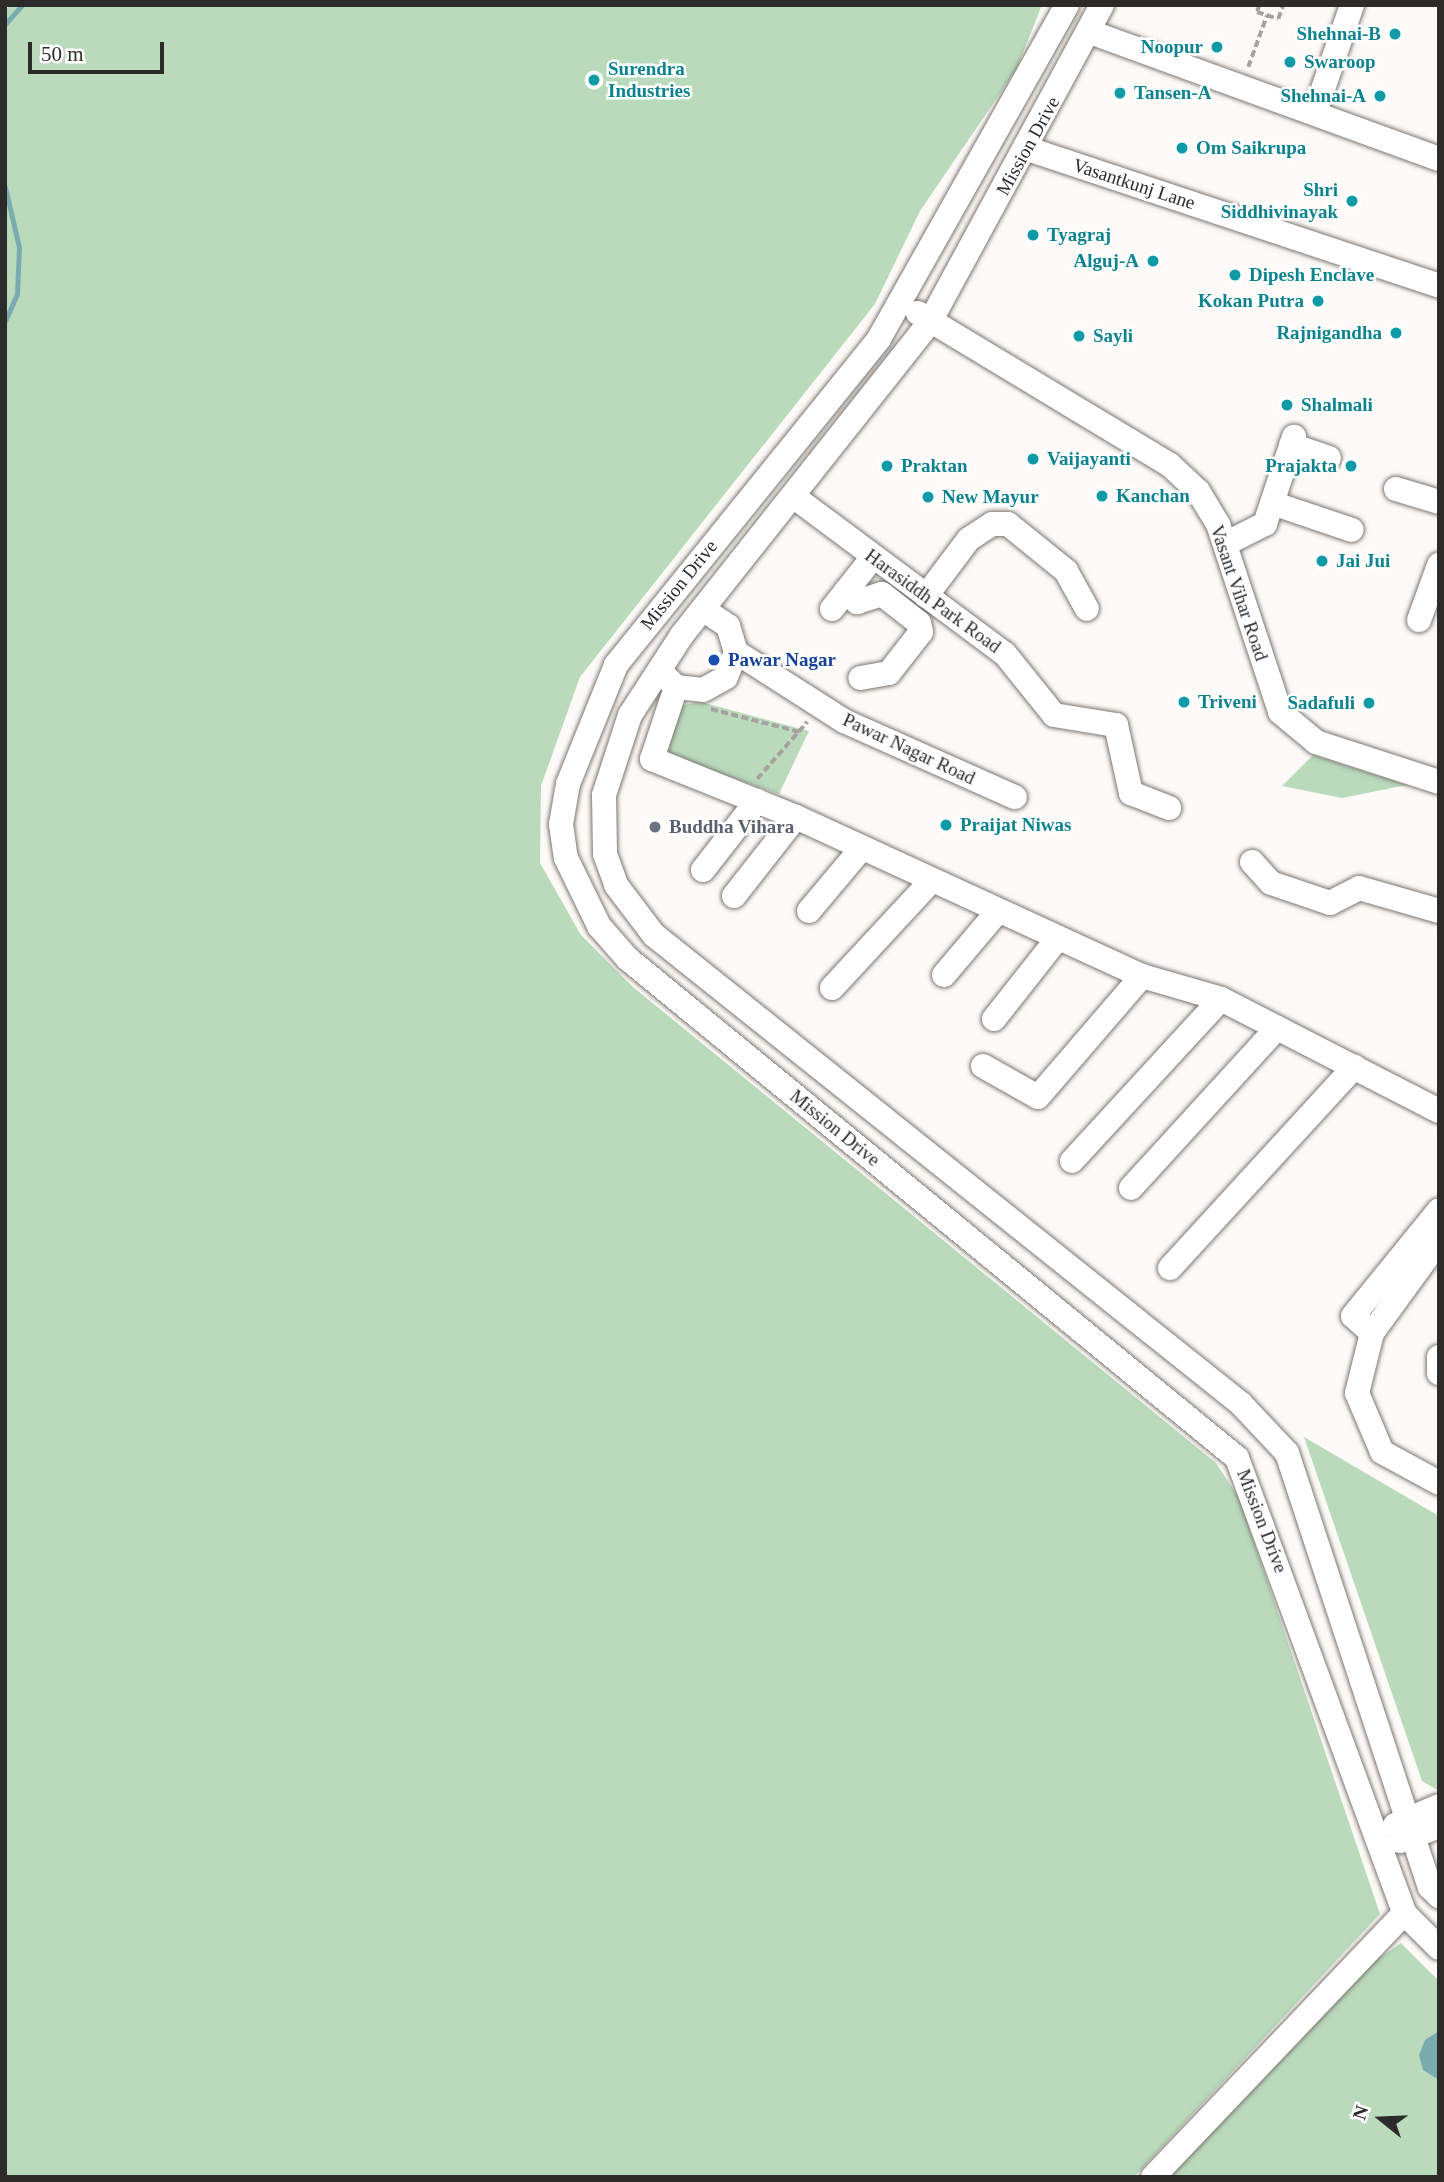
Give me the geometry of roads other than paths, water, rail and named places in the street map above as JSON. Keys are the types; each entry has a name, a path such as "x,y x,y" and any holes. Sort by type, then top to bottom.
{"street":[{"name":"Mission Drive","path":"1067,5 904,302 642,631 595,705 561,824 566,858 599,926 628,960 1237,1458 1404,1913 1439,1948"},
{"name":"Mission Drive","path":"1102,5 1028,149 930,322 703,609 664,661 630,715 604,795 605,854 616,885 654,934 1268,1429 1287,1453 1300,1486 1434,1891"},
{"path":"1315,112 1352,5"},
{"path":"1090,32 1439,159"},
{"name":"Vasantkunj Lane","path":"1028,149 1439,286"},
{"path":"904,302 930,322"},
{"name":"Vasant Vihar Road","path":"930,322 1170,465 1198,491 1224,544 1280,712 1315,742 1439,782"},
{"path":"1224,544 1265,524 1293,441 1329,458"},
{"path":"1396,489 1439,502"},
{"name":"Harasiddh Park Road","path":"793,496 1005,654 1054,715 1116,724 1131,793 1170,808"},
{"path":"1272,503 1352,530"},
{"path":"926,596 969,539 992,524 1008,524 1066,571 1087,609"},
{"path":"860,678 888,673 920,632 919,623 882,594 863,602 839,600 873,557"},
{"path":"1419,620 1439,565"},
{"path":"676,687 703,690 726,677 736,652 728,626 703,609"},
{"path":"642,631 664,661 676,687 652,759 750,789 796,817 861,849 1142,976 1221,999 1439,1111"},
{"name":"Pawar Nagar Road","path":"736,652 821,703 844,721 1015,797"},
{"path":"704,870 750,789"},
{"path":"734,897 796,817"},
{"path":"809,911 861,849"},
{"path":"1252,862 1271,883 1330,903 1359,888 1439,911"},
{"path":"832,988 931,881"},
{"path":"944,975 998,911"},
{"path":"994,1019 1058,938"},
{"path":"983,1066 1038,1097 1142,976"},
{"path":"1072,1161 1221,999"},
{"path":"1131,1188 1277,1028"},
{"path":"1170,1268 1354,1067"},
{"path":"1372,1333 1353,1316 1439,1210"},
{"path":"1439,1241 1372,1333 1357,1393 1370,1434 1382,1452 1439,1483"},
{"path":"1439,1357 1439,1373"},
{"path":"1412,1828 1439,1806"},
{"path":"1379,1840 1412,1828 1439,1826"},
{"path":"1153,2177 1404,1913"}],"water":[{"path":"1439,2031 1439,2080 1423,2070 1419,2055 1425,2040"}],"waterway":[{"path":"5,24 22,5"},
{"path":"5,187 19,247 17,294 5,321"}],"place":[{"name":"Shehnai-B","path":"1395,34"},
{"name":"Noopur","path":"1217,47"},
{"name":"Swaroop","path":"1290,62"},
{"name":"Surendra Industries","path":"594,80"},
{"name":"Tansen-A","path":"1120,93"},
{"name":"Shehnai-A","path":"1380,96"},
{"name":"Om Saikrupa","path":"1182,148"},
{"name":"Shri Siddhivinayak","path":"1352,201"},
{"name":"Tyagraj","path":"1033,235"},
{"name":"Alguj-A","path":"1153,261"},
{"name":"Dipesh Enclave","path":"1235,275"},
{"name":"Kokan Putra","path":"1318,301"},
{"name":"Rajnigandha","path":"1396,333"},
{"name":"Sayli","path":"1079,336"},
{"name":"Shalmali","path":"1287,405"},
{"name":"Vaijayanti","path":"1033,459"},
{"name":"Praktan","path":"887,466"},
{"name":"Prajakta","path":"1351,466"},
{"name":"Kanchan","path":"1102,496"},
{"name":"New Mayur","path":"928,497"},
{"name":"Jai Jui","path":"1322,561"},
{"name":"Pawar Nagar","path":"714,660"},
{"name":"Triveni","path":"1184,702"},
{"name":"Sadafuli","path":"1369,703"},
{"name":"Praijat Niwas","path":"946,825"},
{"name":"Buddha Vihara","path":"655,827"}]}
